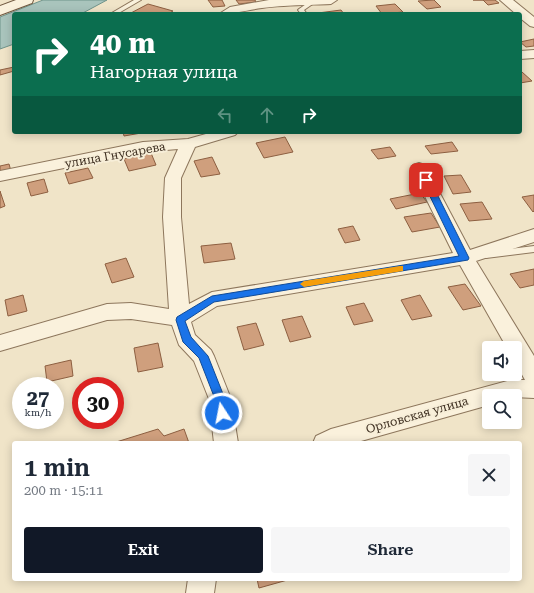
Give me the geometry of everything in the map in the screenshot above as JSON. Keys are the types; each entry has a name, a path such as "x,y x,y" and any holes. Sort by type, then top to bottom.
{"street":[{"path":"0,11 27,0"},
{"path":"232,12 248,7 282,2 312,2 331,0"},
{"path":"506,0 521,12"},
{"path":"522,13 534,23"},
{"path":"522,55 534,54"},
{"name":"улица Гнусарева","path":"0,176 143,147 189,144 223,134"},
{"path":"189,144 173,178 172,217 180,320 186,339 203,356 220,399 226,441"},
{"path":"419,168 464,258 534,375"},
{"path":"0,343 107,312 131,311 180,320 212,299 464,258 534,235"},
{"name":"Орловская улица","path":"328,441 511,389 534,389"},
{"path":"200,593 202,581"}],"lane":[{"path":"117,12 138,0"},
{"path":"302,12 301,10 312,2"},
{"path":"464,258 534,249"}],"water":[{"path":"43,0 107,0 85,12 13,12"},
{"path":"12,12 12,45 0,49 0,17"}],"building":[{"path":"208,0 222,0 225,6 213,7"},
{"path":"236,0 255,0 256,2 239,4"},
{"path":"434,0 441,7 427,9 418,1"},
{"path":"483,0 495,0 499,3 488,5"},
{"path":"148,4 173,11 171,12 133,12"},
{"path":"395,4 403,12 380,12 376,6"},
{"path":"341,10 342,12 326,12"},
{"path":"534,39 534,46 526,47 522,44 522,42"},
{"path":"12,67 12,72 0,75 0,70"},
{"path":"522,72 532,81 522,83"},
{"path":"124,134 136,134 124,136"},
{"path":"285,137 293,152 264,158 256,143"},
{"path":"452,142 458,151 431,154 425,146"},
{"path":"390,147 396,156 378,159 371,150"},
{"path":"151,153 156,165 129,171 124,159"},
{"path":"212,157 220,174 201,177 194,161"},
{"path":"9,164 11,171 0,173 0,166"},
{"path":"88,168 93,178 69,184 65,173"},
{"path":"461,175 471,192 453,194 444,176"},
{"path":"44,179 48,192 31,196 27,183"},
{"path":"0,191 5,206 0,208"},
{"path":"420,193 427,202 396,209 390,199"},
{"path":"534,195 534,211 533,212 522,197"},
{"path":"482,202 492,219 469,221 460,204"},
{"path":"431,213 440,227 412,232 404,217"},
{"path":"353,226 360,240 345,243 338,229"},
{"path":"231,243 235,259 204,263 201,246"},
{"path":"126,258 134,277 112,283 105,264"},
{"path":"534,269 534,285 520,288 510,274"},
{"path":"465,284 481,306 463,310 448,287"},
{"path":"23,295 27,311 8,316 5,300"},
{"path":"420,295 432,316 412,320 401,300"},
{"path":"364,303 373,321 354,325 346,307"},
{"path":"302,316 311,337 290,342 282,320"},
{"path":"256,323 264,345 244,350 237,327"},
{"path":"158,343 163,367 138,372 134,348"},
{"path":"71,360 73,376 64,378 46,377 45,366"},
{"path":"158,429 164,436 184,429 188,441 119,441"},
{"path":"257,581 284,581 259,588"}],"slow traffic":[{"path":"304,284 400,269"}],"route":[{"path":"222,413 220,399 203,356 186,339 180,320 212,299 464,258 426,180"}]}
